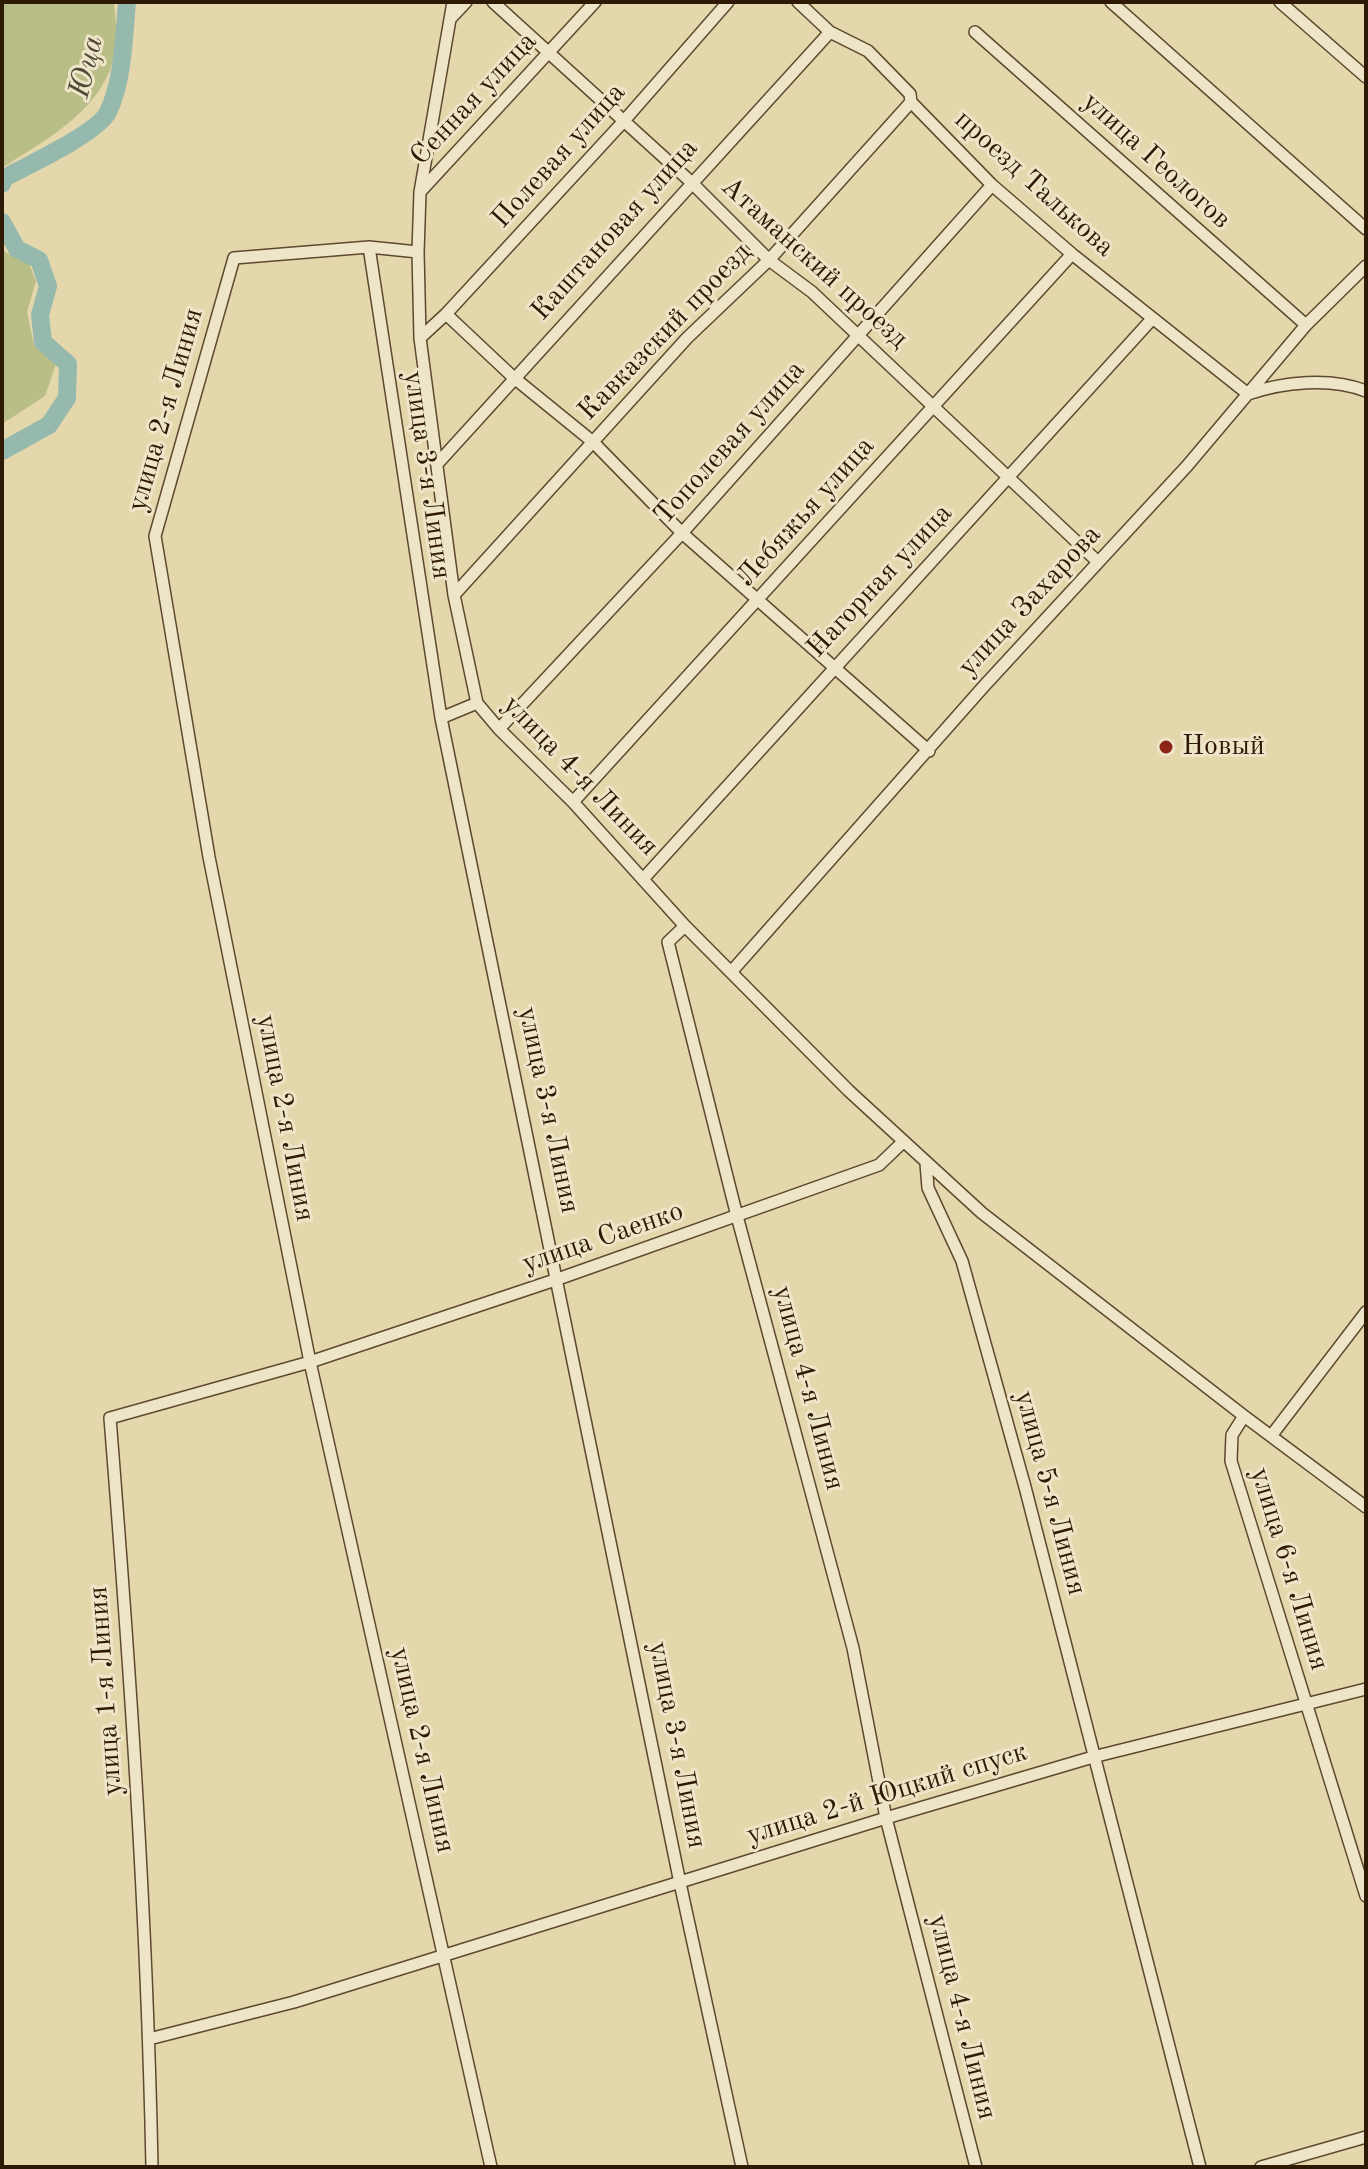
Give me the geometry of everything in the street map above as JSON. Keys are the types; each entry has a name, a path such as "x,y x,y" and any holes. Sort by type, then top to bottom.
{"street":[{"name":"улица 3-я Линия","path":"453,2 420,192 420,338 454,595 477,703"},
{"path":"451,18 466,2"},
{"name":"Атаманский проезд","path":"493,2 691,182 769,260 812,292 1098,562"},
{"name":"Сенная улица","path":"420,192 595,2"},
{"name":"Полевая улица","path":"420,338 446,314 623,122 728,2"},
{"name":"проезд Талькова","path":"798,2 830,32 868,51 910,94 911,102 992,185 1072,254 1248,394"},
{"path":"1111,2 1366,229"},
{"path":"1280,2 1366,77"},
{"name":"Каштановая улица","path":"438,463 830,32"},
{"name":"улица Геологов","path":"975,32 1306,325"},
{"name":"Кавказский проезд","path":"454,595 687,338 769,260 911,102"},
{"name":"Тополевая улица","path":"499,729 682,533 992,185"},
{"name":"улица 3-я Линия","path":"369,247 441,718 680,1883 742,2167"},
{"name":"улица 2-я Линия","path":"418,252 369,247 234,258 155,536 209,857 310,1362 491,2167"},
{"name":"Лебяжья улица","path":"573,802 1072,254"},
{"name":"улица Захарова","path":"732,971 1248,394 1306,325 1366,266"},
{"path":"446,314 513,377 593,442 682,533 929,751"},
{"name":"Нагорная улица","path":"644,878 1152,319"},
{"path":"1248,394 1270,386 1325,382 1366,391"},
{"path":"441,718 477,703"},
{"name":"улица 4-я Линия","path":"477,703 644,878 685,926 668,942 737,1216 853,1648 886,1818 976,2167"},
{"path":"685,926 849,1091 982,1213 1366,1507"},
{"name":"улица Саенко","path":"310,1362 558,1279 879,1165 903,1142"},
{"name":"улица 5-я Линия","path":"926,1163 928,1188 962,1261 1025,1487 1200,2167"},
{"path":"1271,1436 1366,1312"},
{"name":"улица 1-я Линия","path":"152,2167 135,1738 110,1418 310,1362"},
{"name":"улица 6-я Линия","path":"1244,1416 1232,1435 1231,1461 1366,1896"},
{"name":"улица 2-й Юцкий спуск","path":"149,2039 294,2002 1093,1757 1366,1689"},
{"path":"1261,2167 1366,2137"}],"green space":[{"path":"2,2 114,2 116,33 109,72 87,106 55,133 2,168"},
{"path":"2,246 5,252 29,264 36,281 27,312 34,345 56,364 45,396 2,424"}],"waterway":[{"name":"Юца","path":"2,184 4,178 91,129 108,112 120,73 127,2"},
{"name":"Юца","path":"2,222 17,249 39,260 48,286 40,315 43,342 68,364 67,398 49,425 2,451"}],"place":[{"name":"Новый","path":"1166,747"}]}
